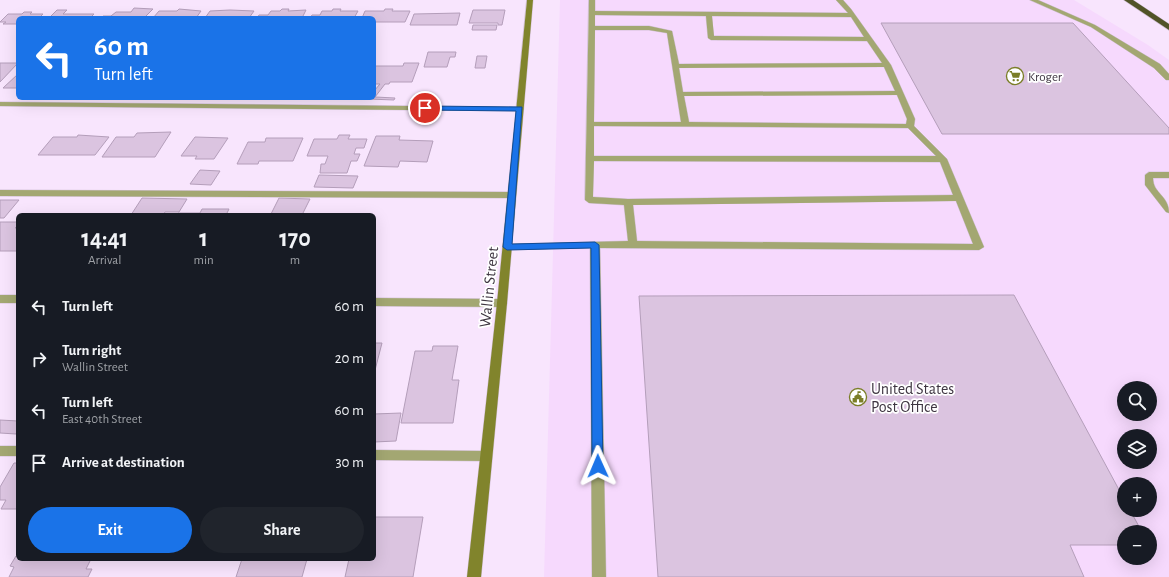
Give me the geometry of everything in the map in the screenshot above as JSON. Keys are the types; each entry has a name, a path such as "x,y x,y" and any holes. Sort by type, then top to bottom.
{"highway":[{"path":"1128,0 1169,28"}],"main road":[{"name":"Wallin Street","path":"474,577 502,303 530,0"}],"street":[{"path":"592,0 589,200 628,202 959,198"},
{"path":"839,0 852,15 888,65 911,119 910,126"},
{"path":"1033,0 1093,26 1157,66 1169,78"},
{"path":"592,13 852,15"},
{"path":"709,14 712,38 870,39"},
{"path":"592,28 649,28 670,32 685,125"},
{"path":"675,66 888,65"},
{"path":"680,94 899,93"},
{"path":"0,104 520,108"},
{"path":"507,247 633,244 978,247 943,159 910,126 590,124"},
{"path":"589,158 943,159"},
{"path":"1169,175 1149,175 1149,184 1169,210"},
{"path":"0,193 512,195"},
{"path":"628,202 633,244"},
{"path":"595,245 599,577"},
{"path":"0,299 16,299"},
{"path":"376,302 502,303"},
{"path":"0,451 16,451"},
{"path":"376,455 486,456"}],"shaded area":[{"path":"560,0 1074,0 1148,45 1169,60 1169,577 544,577"}],"building":[{"path":"134,8 153,9 146,16 111,16 116,12 131,12"},
{"path":"179,9 201,11 197,16 155,16 159,11 177,11"},
{"path":"282,9 289,9 288,11 306,10 303,16 258,16 268,15 271,11 280,11"},
{"path":"333,9 341,9 340,11 358,11 355,16 311,16 320,15 322,11 332,11"},
{"path":"385,9 393,9 392,11 410,11 405,22 376,22 376,16 363,16 365,11 384,11"},
{"path":"57,10 67,10 63,14 94,14 92,16 51,16"},
{"path":"473,10 505,10 502,25 498,25 498,23 469,23"},
{"path":"210,11 254,11 250,16 206,16"},
{"path":"24,12 32,12 30,14 43,14 41,16 16,16 16,24 3,24 6,22 0,22 8,14 22,14"},
{"path":"460,13 457,25 410,25 414,14"},
{"name":"Kroger","path":"881,23 1073,23 1169,128 1169,134 942,134"},
{"path":"473,25 497,25 496,30 472,30"},
{"path":"428,52 456,52 455,57 450,57 447,67 424,67"},
{"path":"477,56 487,56 485,68 475,68"},
{"path":"0,63 16,63 16,65 0,82"},
{"path":"404,63 419,63 412,82 390,82 389,84 385,84 376,96 376,89 380,84 376,84 376,66 403,66"},
{"path":"16,76 16,88 3,88"},
{"path":"376,97 395,98 394,100 376,99"},
{"path":"171,132 155,157 102,157 116,137 134,137 137,133"},
{"path":"78,135 109,137 95,155 38,155 53,137 77,137"},
{"path":"339,135 350,135 348,139 367,139 364,148 356,148 354,154 360,154 357,161 351,161 347,173 320,173 321,164 325,164 328,156 307,156 314,139 337,139"},
{"path":"376,136 400,136 399,140 433,141 427,162 400,161 398,167 364,166"},
{"path":"195,137 228,138 214,159 195,159 197,156 181,156"},
{"path":"266,138 303,138 293,161 259,161 258,164 237,164 248,142 265,142"},
{"path":"200,170 220,171 211,185 190,184"},
{"path":"319,175 358,176 353,188 314,187"},
{"path":"142,198 187,199 179,212 132,213"},
{"path":"279,198 310,199 303,213 272,213"},
{"path":"0,200 19,200 4,218 0,218"},
{"path":"202,209 229,209 227,213 200,213"},
{"path":"0,222 16,222 16,251 0,251"},
{"name":"United States Post Office","path":"1014,295 1117,486 1117,517 1134,517 1138,525 1117,525 1117,545 1070,545 1084,577 658,577 639,296"},
{"path":"376,343 382,343 376,366"},
{"path":"433,346 458,346 452,380 459,380 453,423 401,423 415,351 432,351"},
{"path":"401,413 396,441 376,442 376,414"},
{"path":"0,420 16,421 16,434 0,433"},
{"path":"14,463 16,463 16,509 1,509 6,500 0,500 0,487"},
{"path":"376,517 423,517 413,577 345,577 349,561 376,561"},
{"path":"16,556 16,561 90,561 86,569 92,569 88,577 9,577 14,567 10,566"},
{"path":"241,561 306,561 302,577 236,577"}],"place":[{"name":"Kroger","path":"1015,76"},
{"name":"United States Post Office","path":"858,397"}],"route":[{"path":"425,108 520,108 507,247 595,245 598,466"}]}
